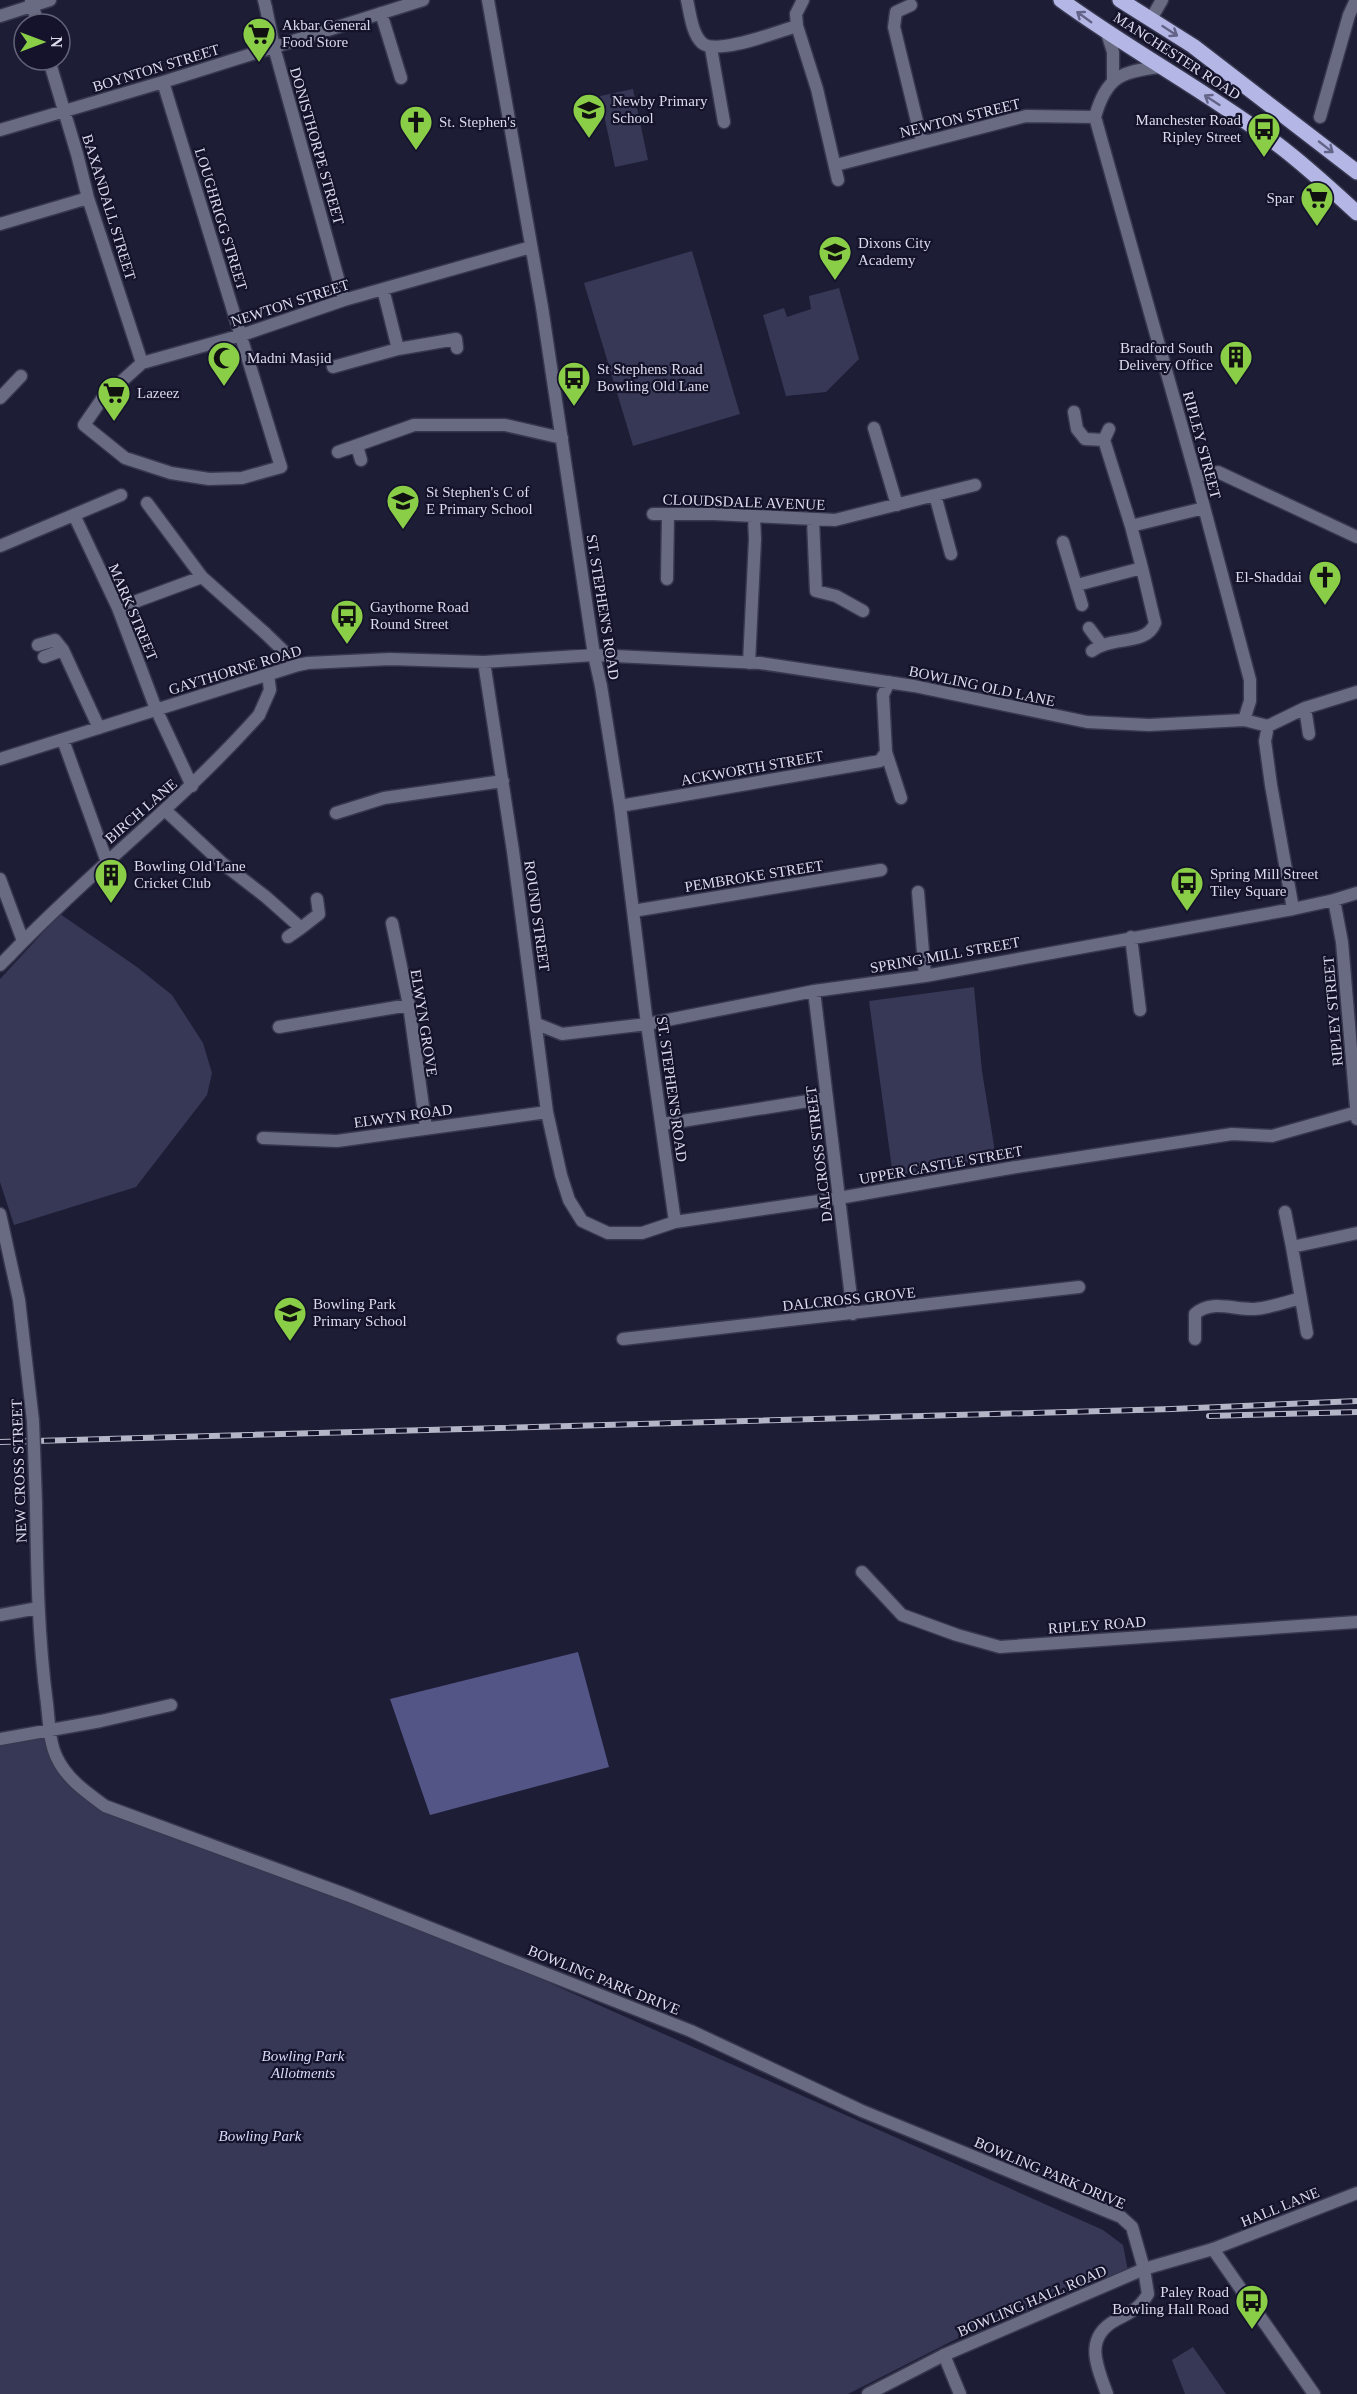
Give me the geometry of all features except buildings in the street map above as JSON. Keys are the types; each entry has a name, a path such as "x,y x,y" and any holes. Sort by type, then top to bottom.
{"main road":[{"name":"MANCHESTER ROAD","path":"1061,0 1107,33 1279,145 1357,213"},
{"name":"MANCHESTER ROAD","path":"1120,0 1193,46 1250,87 1357,172"}],"street":[{"path":"0,16 32,3 50,0"},
{"name":"BOYNTON STREET","path":"0,130 163,82 423,0"},
{"name":"ST. STEPHEN'S ROAD","path":"488,0 543,307 594,655 620,806 647,1024 663,1124 675,1222"},
{"path":"687,0 695,33 702,43 711,48 728,46 797,26"},
{"path":"803,0 796,14 797,26 817,89 838,180"},
{"path":"1151,19 1162,0"},
{"path":"1320,117 1349,15 1356,0"},
{"name":"DONISTHORPE STREET","path":"265,4 274,47 344,300"},
{"path":"911,5 896,12 894,27 922,142"},
{"path":"381,13 401,78"},
{"path":"1107,33 1113,52 1113,80"},
{"path":"711,48 724,122"},
{"path":"1095,117 1102,92 1113,80 1144,69 1161,67"},
{"name":"BAXANDALL STREET","path":"53,72 88,198 142,363"},
{"name":"LOUGHRIGG STREET","path":"84,425 125,458 171,473 209,479 242,478 281,467 163,82"},
{"name":"NEWTON STREET","path":"836,165 1026,116 1095,117"},
{"name":"RIPLEY STREET","path":"1095,117 1196,477 1250,680 1250,701 1244,720"},
{"path":"0,224 88,198"},
{"name":"NEWTON STREET","path":"84,425 102,399 142,363 242,335 344,300 531,247"},
{"path":"383,289 398,349"},
{"path":"333,367 398,349 456,339 457,348"},
{"path":"2,392 21,376"},
{"path":"1074,412 1077,429 1085,439 1107,435 1155,623 1153,631 1140,638 1096,647 1089,628"},
{"path":"338,452 414,425 505,425 562,438"},
{"path":"874,428 897,505"},
{"path":"357,446 361,460"},
{"path":"1196,477 1218,472 1357,537"},
{"name":"CLOUDSDALE AVENUE","path":"652,514 835,519 975,485"},
{"path":"0,546 121,495"},
{"path":"935,495 951,554"},
{"path":"147,503 202,577 298,665"},
{"path":"1131,526 1204,508"},
{"name":"MARK STREET","path":"74,515 118,608 156,709 192,786"},
{"path":"667,579 668,515"},
{"path":"749,663 754,517"},
{"path":"813,519 816,591 836,596 863,611"},
{"path":"1063,542 1082,605"},
{"path":"1077,585 1142,568"},
{"path":"118,608 202,577"},
{"path":"63,650 41,651 55,640 63,650 99,728"},
{"name":"GAYTHORNE ROAD","path":"0,759 308,663 390,659 484,662 594,655"},
{"name":"BOWLING OLD LANE","path":"594,655 749,663 889,682 965,695 1047,716 1087,722 1149,725 1244,720 1268,726"},
{"name":"ROUND STREET","path":"484,662 504,781 547,1112 561,1175"},
{"name":"BIRCH LANE","path":"5,961 138,831 192,786 259,715 270,690 268,674"},
{"path":"889,682 884,695 886,752 901,798"},
{"path":"1293,909 1269,774 1265,741 1268,726 1305,708 1357,692"},
{"path":"1305,708 1309,734"},
{"path":"63,740 107,862"},
{"name":"ACKWORTH STREET","path":"620,806 880,761 886,752"},
{"path":"336,813 384,798 504,781"},
{"path":"165,810 222,863 301,928"},
{"name":"PEMBROKE STREET","path":"633,911 881,870"},
{"path":"0,879 23,941"},
{"path":"918,892 925,976"},
{"name":"SPRING MILL STREET","path":"537,1024 562,1034 647,1024 814,991 925,976 1293,909 1357,893"},
{"path":"288,937 319,914 317,899"},
{"name":"RIPLEY STREET","path":"1334,900 1342,942 1357,1115"},
{"name":"ELWYN GROVE","path":"392,923 409,1005 426,1128"},
{"path":"1131,937 1140,1010"},
{"name":"DALCROSS STREET","path":"814,991 853,1314"},
{"path":"279,1027 409,1005"},
{"path":"663,1124 827,1098"},
{"name":"ELWYN ROAD","path":"263,1138 337,1141 547,1112"},
{"name":"UPPER CASTLE STREET","path":"561,1175 569,1200 582,1221 608,1233 642,1233 675,1222 1016,1167 1232,1134 1272,1136 1357,1115"},
{"path":"1284,1212 1307,1333"},
{"name":"NEW CROSS STREET","path":"0,1214 24,1333 33,1421 38,1608 50,1729"},
{"path":"1292,1247 1357,1233"},
{"name":"DALCROSS GROVE","path":"623,1339 1079,1287"},
{"path":"1195,1339 1195,1314 1205,1307 1255,1309 1301,1298"},
{"name":"RIPLEY ROAD","path":"862,1572 903,1615 957,1635 1000,1647 1357,1622"},
{"path":"0,1615 38,1608"},
{"path":"0,1738 101,1721 171,1705"},
{"name":"BOWLING PARK DRIVE","path":"50,1729 56,1757 76,1784 105,1806 347,1895 691,2031 862,2111 1121,2217 1132,2227 1144,2269 1148,2294 1141,2306 1112,2322 1100,2334 1095,2344 1096,2360 1107,2394"},
{"name":"HALL LANE","path":"1213,2249 1357,2193"},
{"path":"1213,2249 1314,2394"},
{"name":"BOWLING HALL ROAD","path":"868,2394 944,2355 1144,2269 1213,2249"},
{"path":"944,2355 960,2394"}],"green space":[{"path":"633,89 648,160 615,167 600,96"},
{"path":"692,251 740,414 633,446 584,283"},
{"path":"839,288 859,359 826,392 786,396 763,315 784,308 787,317 811,309 809,296"},
{"path":"60,914 137,967 172,995 203,1043 212,1073 207,1095 136,1187 14,1225 0,1182 0,979"},
{"path":"974,987 982,1071 996,1158 893,1176 869,1001"},
{"name":"Bowling Park","path":"50,1729 56,1757 105,1806 386,1910 1103,2230 1123,2245 1128,2271 960,2337 848,2394 0,2394 0,1739"},
{"path":"1193,2347 1226,2394 1185,2394 1172,2360"}],"shaded area":[{"path":"578,1652 609,1767 430,1815 390,1699"}],"railway":[{"path":"0,1442 1172,1409 1357,1401"},
{"path":"1209,1416 1357,1412"}],"place":[{"name":"Akbar General Food Store","path":"259,63"},
{"name":"Newby Primary School","path":"589,139"},
{"name":"St. Stephen's","path":"416,151"},
{"name":"Manchester Road Ripley Street","path":"1264,158"},
{"name":"Spar","path":"1317,227"},
{"name":"Dixons City Academy","path":"835,281"},
{"name":"Bradford South Delivery Office","path":"1236,386"},
{"name":"Madni Masjid","path":"224,387"},
{"name":"St Stephens Road Bowling Old Lane","path":"574,407"},
{"name":"Lazeez","path":"114,422"},
{"name":"St Stephen's C of E Primary School","path":"403,530"},
{"name":"El-Shaddai","path":"1325,606"},
{"name":"Gaythorne Road Round Street","path":"347,645"},
{"name":"Bowling Old Lane Cricket Club","path":"111,904"},
{"name":"Spring Mill Street Tiley Square","path":"1187,912"},
{"name":"Bowling Park Primary School","path":"290,1342"},
{"name":"Paley Road Bowling Hall Road","path":"1252,2330"}],"park label":[{"name":"Bowling Park Allotments","path":"303,2064"}]}
